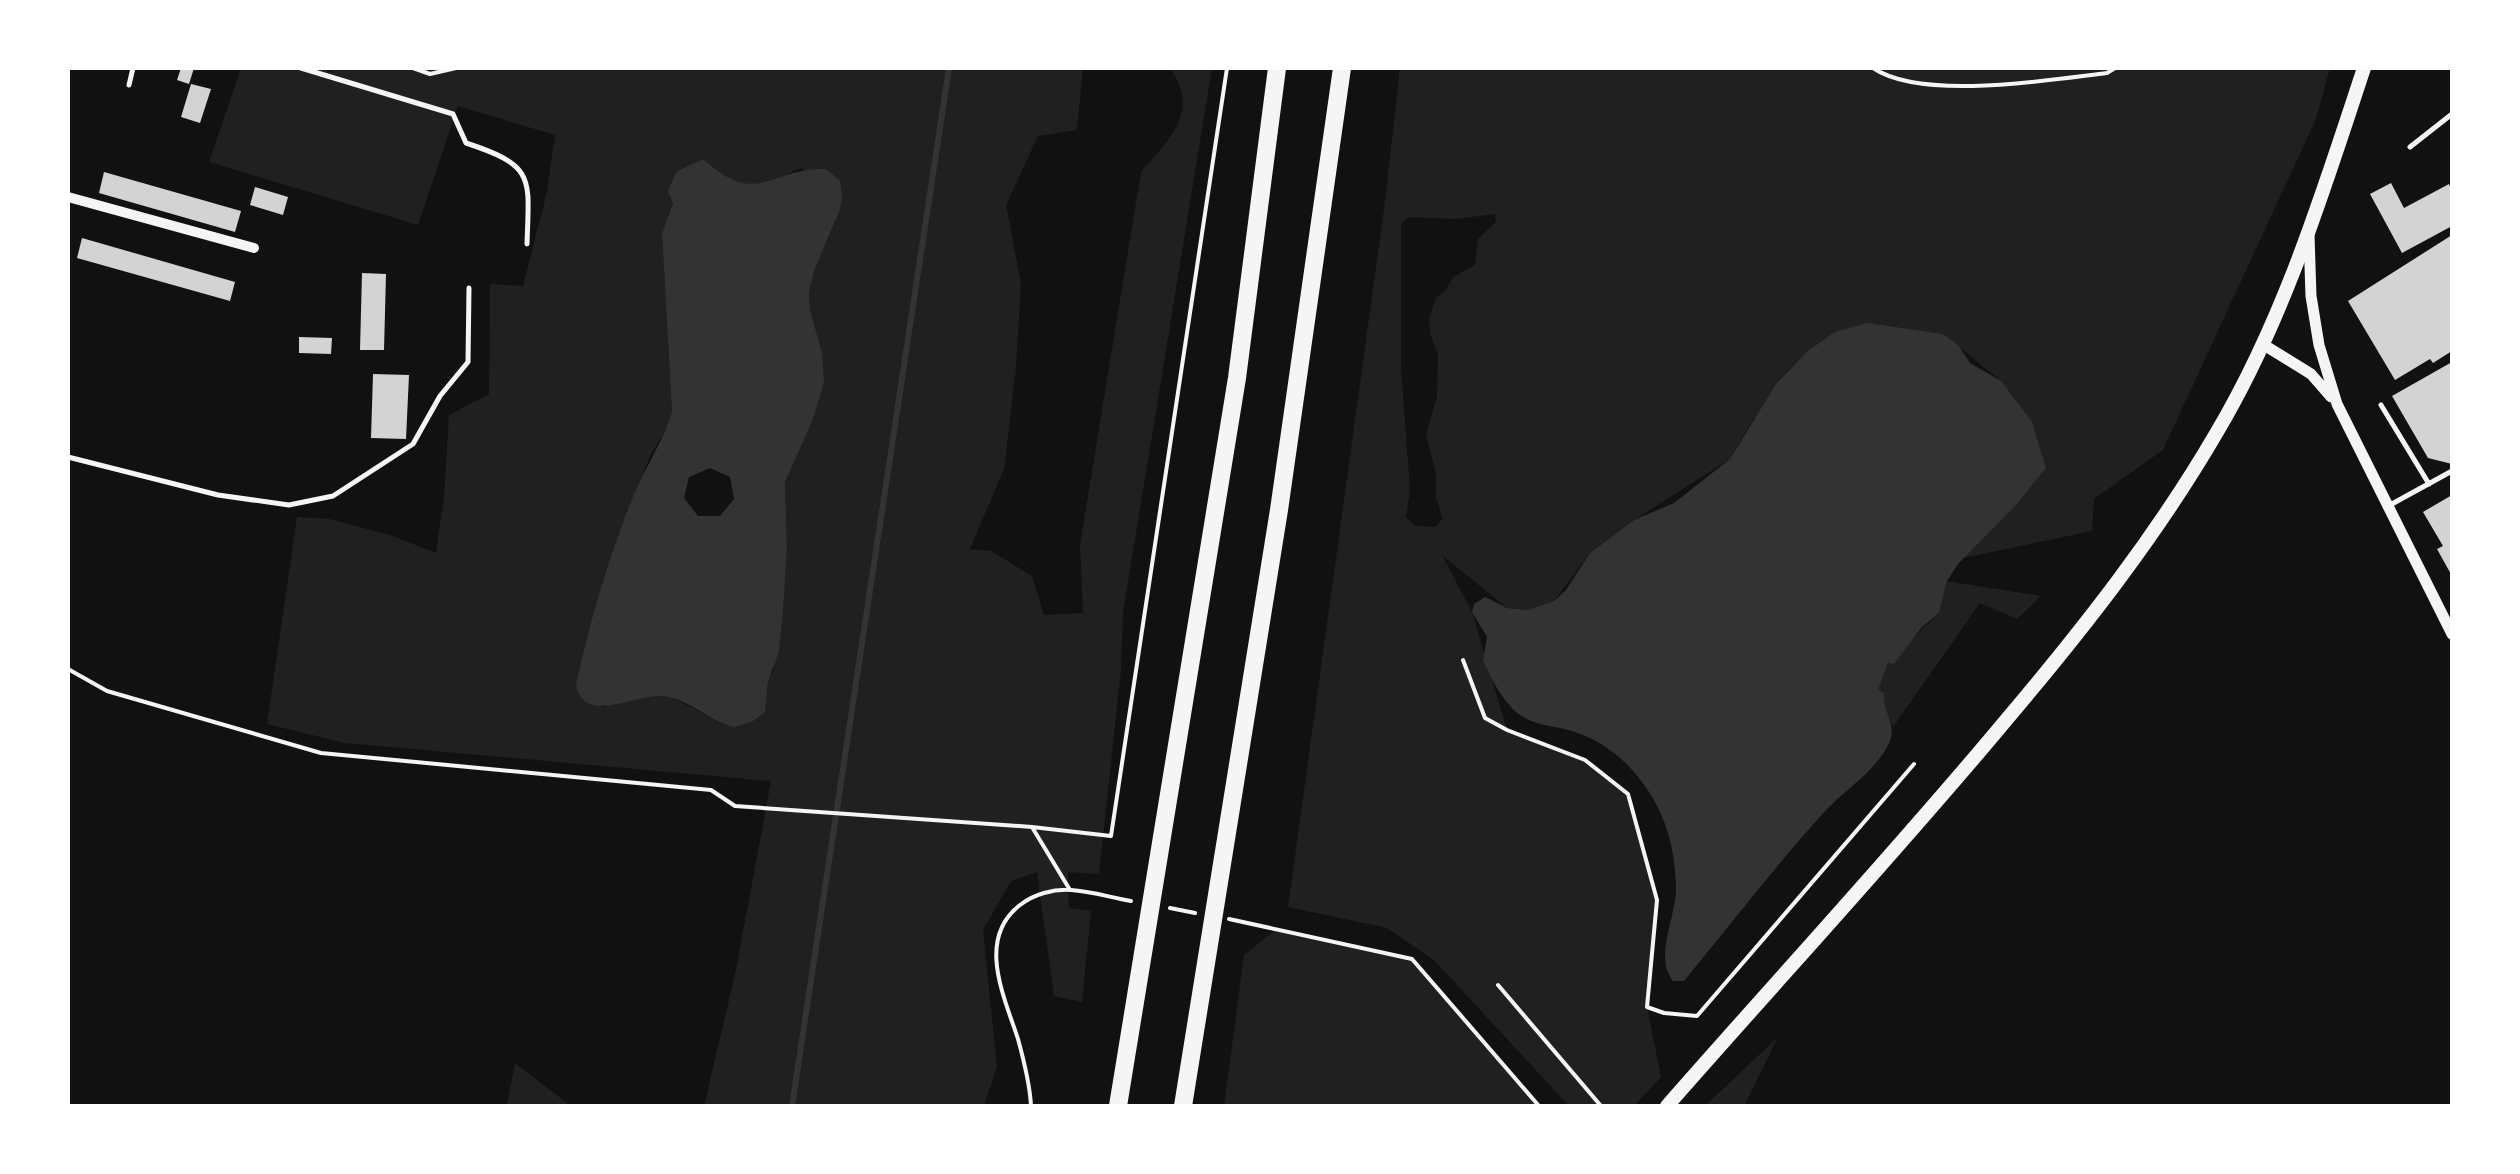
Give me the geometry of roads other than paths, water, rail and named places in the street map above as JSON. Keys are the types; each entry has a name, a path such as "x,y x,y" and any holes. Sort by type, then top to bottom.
{"highway":[{"path":"1118,1106 1237,378 1277,68"},
{"path":"1182,1106 1279,510 1342,68"}],"main road":[{"path":"1668,1106 1960,775 2106,598 2168,511 2264,344 2309,236 2364,68"}],"street":[{"path":"68,197 254,248"},
{"path":"2309,236 2316,328 2337,404 2452,634"},
{"path":"2264,344 2311,374 2337,404"}],"lane":[{"path":"129,85 133,68"},
{"path":"300,68 453,114 466,143 516,166 529,185 527,244"},
{"path":"2410,147 2452,114"},
{"path":"68,457 218,495 289,505 332,496 413,444 440,396 468,362 469,288"},
{"path":"2381,405 2429,484"},
{"path":"2390,505 2452,472"}],"waterway":[{"path":"792,1106 949,68"}]}
